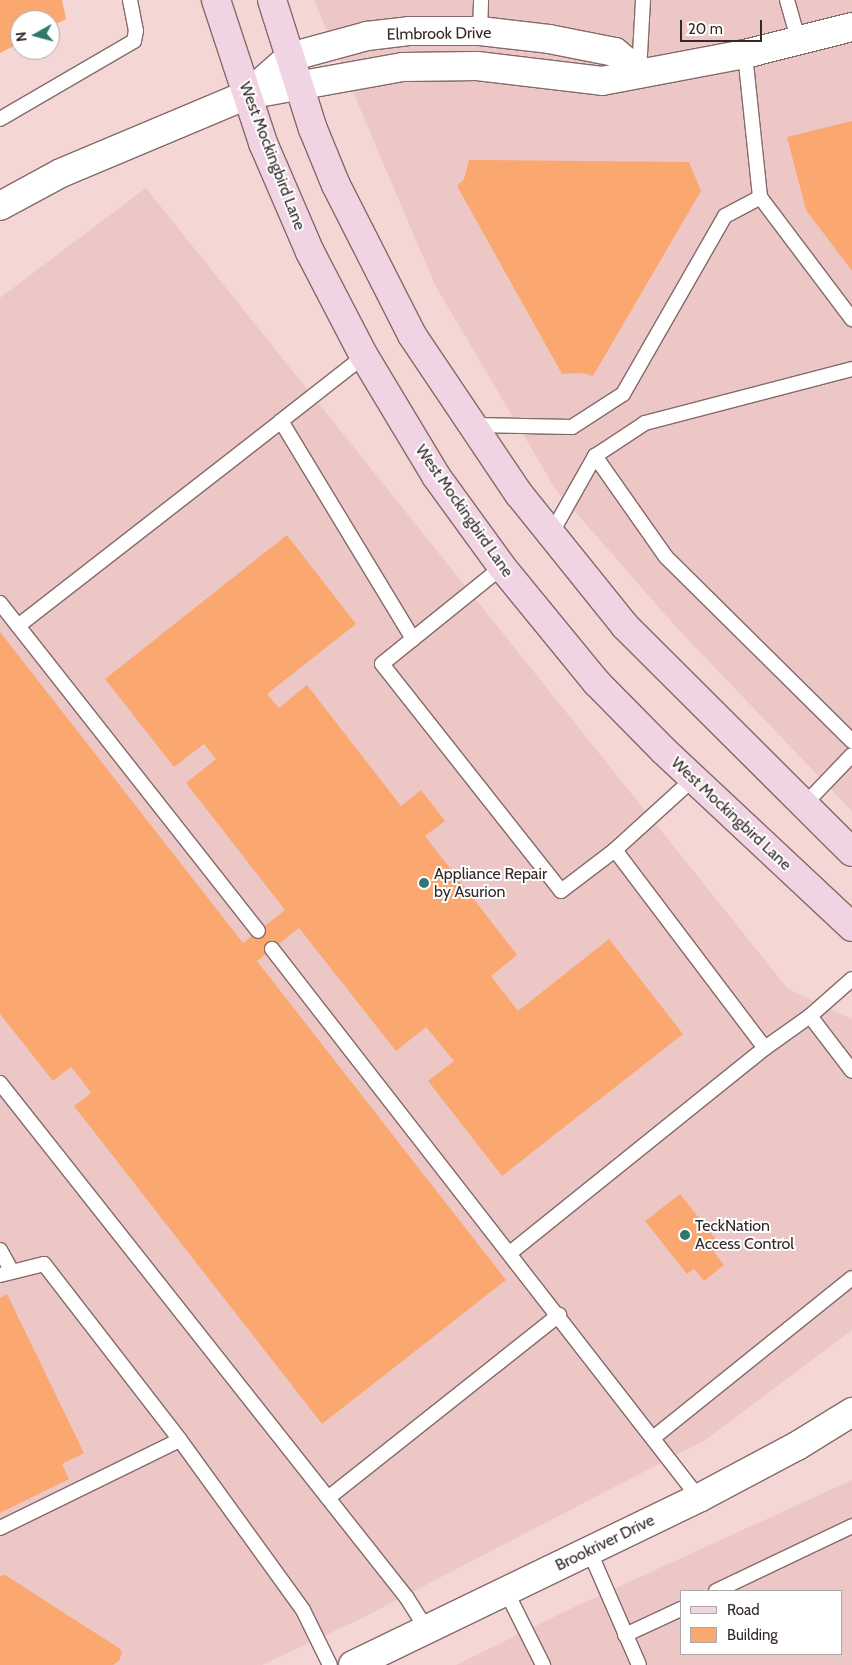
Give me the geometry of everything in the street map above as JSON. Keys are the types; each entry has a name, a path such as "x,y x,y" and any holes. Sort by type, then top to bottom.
{"main road":[{"name":"West Mockingbird Lane","path":"216,0 263,142 310,252 364,356 436,476 502,566 597,683 694,778 852,927"},
{"path":"272,0 300,87 336,185 412,335 520,494 625,626 852,852"}],"street":[{"name":"Elmbrook Drive","path":"0,206 61,173 247,95 300,87 333,78 403,67 477,66 602,81 639,72 745,54 799,42 852,27"},
{"name":"Elmbrook Drive","path":"247,95 290,57 367,36 408,31 480,31 615,52 639,72"},
{"path":"477,66 480,31"},
{"name":"Brookriver Drive","path":"353,1665 699,1498 797,1446 852,1412"}],"lane":[{"path":"0,119 134,41 136,31 130,0"},
{"path":"480,31 481,0"},
{"path":"639,72 642,0"},
{"path":"787,0 799,42"},
{"path":"745,54 760,197 852,320"},
{"path":"474,425 572,427 623,394 725,216 760,197"},
{"path":"18,626 364,356"},
{"path":"551,534 595,456 645,422 852,369"},
{"path":"281,421 413,639"},
{"path":"595,456 666,557 852,741"},
{"path":"502,566 382,664 561,891 615,850 694,778"},
{"path":"0,603 258,931"},
{"path":"804,804 852,755"},
{"path":"615,850 764,1048"},
{"path":"272,949 699,1498"},
{"path":"510,1253 764,1048 810,1016 852,979"},
{"path":"810,1016 852,1071"},
{"path":"0,1083 407,1598 426,1629"},
{"path":"0,1250 5,1273 44,1264 180,1440 303,1610 330,1665"},
{"path":"653,1438 852,1278"},
{"path":"328,1498 559,1316"},
{"path":"0,1528 180,1440"},
{"path":"718,1590 852,1526"},
{"path":"589,1550 639,1665"},
{"path":"506,1590 543,1665"},
{"path":"625,1636 680,1608"}],"shaded area":[{"path":"314,0 852,0 852,811 676,627 556,490 435,285"},
{"path":"146,188 788,989 852,1019 852,1330 705,1440 362,1618 262,1665 0,1665 0,298"},
{"path":"852,1480 852,1665 456,1665 572,1608"}],"building":[{"path":"0,0 62,0 66,19 60,22 60,10 10,10 10,48 0,53"},
{"path":"852,121 852,271 806,210 787,137"},
{"path":"469,160 689,162 701,191 593,376 583,373 562,374 457,186 464,179"},
{"path":"287,535 356,624 267,694 279,708 307,685 401,806 421,790 445,821 425,836 517,955 491,976 518,1011 609,939 683,1034 502,1176 428,1081 454,1061 426,1027 396,1051 299,928 257,961 506,1280 322,1424 74,1106 91,1093 80,1078 71,1067 53,1081 0,1014 0,632 243,943 285,910 186,783 216,759 204,744 174,767 105,679"},
{"path":"680,1194 721,1246 714,1252 724,1265 704,1281 694,1269 687,1274 645,1221"},
{"path":"7,1294 84,1453 62,1464 69,1479 0,1513 0,1298"},
{"path":"5,1575 119,1648 122,1653 119,1661 113,1665 0,1665 0,1576"}],"place":[{"name":"Appliance Repair by Asurion","path":"424,883"},
{"name":"TeckNation Access Control","path":"685,1235"}]}
